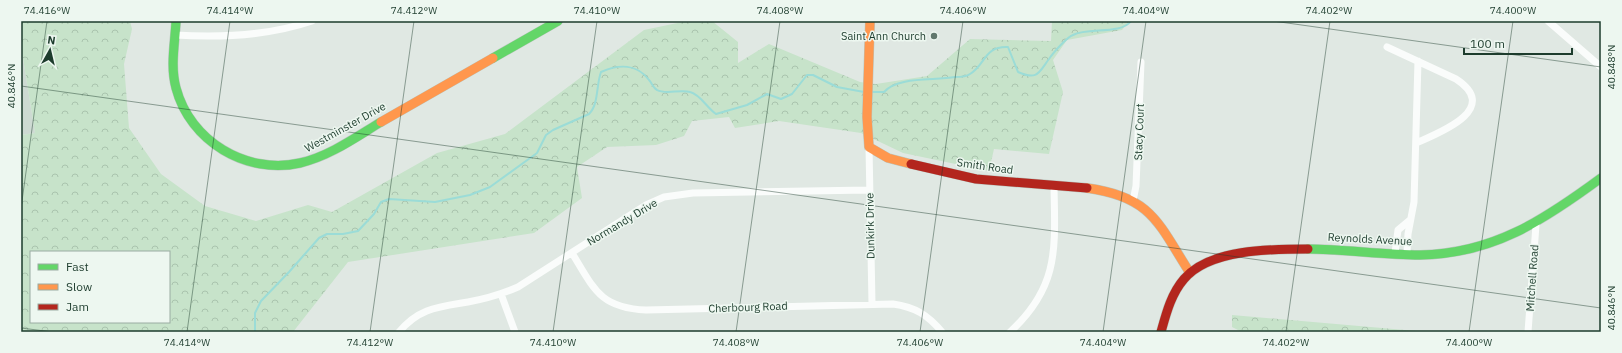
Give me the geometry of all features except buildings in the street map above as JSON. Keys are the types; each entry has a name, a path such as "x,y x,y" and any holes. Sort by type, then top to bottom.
{"street":[{"name":"Westminster Drive","path":"176,21 174,74 176,89 186,113 199,132 217,148 239,160 253,164 282,166 309,162 322,156 558,21"},
{"path":"284,21 284,29"},
{"path":"175,35 231,36 284,29 312,21"},
{"path":"869,148 867,100 870,21"},
{"path":"1548,21 1601,67"},
{"path":"1388,47 1461,82 1470,93 1471,103 1467,114 1461,121 1416,144"},
{"path":"1407,253 1410,220 1414,202 1418,61"},
{"name":"Stacy Court","path":"1133,201 1136,186 1141,62"},
{"name":"Smith Road","path":"869,148 888,158 976,179 1102,190 1133,201 1148,210 1155,217 1190,273"},
{"name":"Dunkirk Drive","path":"869,148 872,304"},
{"name":"Reynolds Avenue","path":"1162,332 1174,294 1180,283 1190,273 1205,262 1268,249 1448,253 1482,247 1536,225 1558,211 1601,178"},
{"path":"1010,332 1035,303 1045,287 1050,273 1055,246 1054,186"},
{"name":"Normandy Drive","path":"399,332 419,314 433,308 501,294 531,280 646,204 674,195 693,192 869,190"},
{"path":"1395,253 1398,230 1410,220"},
{"name":"Mitchell Road","path":"1528,332 1536,225"},
{"name":"Cherbourg Road","path":"572,253 597,292 613,304 632,309 893,304 915,309 932,320 942,332"},
{"path":"501,294 515,332"}],"shaded area":[{"path":"21,46 35,133 21,135"}],"green space":[{"path":"21,21 130,21 132,29 124,64 129,128 161,174 205,206 256,221 308,205 332,212 437,153 505,134 644,30 687,21 712,21 738,42 738,63 769,44 860,82 876,84 927,76 970,39 1051,41 1052,21 1129,21 1122,30 1067,40 1053,60 1063,92 1049,154 994,149 989,171 903,153 861,133 779,121 735,128 729,117 692,121 684,136 656,145 607,147 577,167 582,198 534,233 348,262 293,332 21,332 21,135 35,133 21,46"},
{"path":"1232,315 1428,332 1242,332 1232,327"}],"waterway":[{"path":"871,92 884,92 898,83 907,81 967,76 975,70 990,52 1000,47 1008,47 1018,72 1030,76 1034,75 1040,71 1051,56 1070,36 1087,31 1120,28 1131,21"},
{"path":"255,332 255,313 261,301 319,238 327,234 343,234 358,231 374,214 381,202 389,199 435,202 470,195 490,187 537,153 546,135 553,130 589,114 596,100 601,72 608,69 621,67 633,68 644,75 657,90 665,92 686,91 694,93 716,114 747,105 767,94 781,99 792,94 807,75 813,75 837,87 864,92"}],"traffic: fast":[{"path":"176,21 173,71 176,88 183,107 194,124 207,138 223,150 241,159 260,164 280,165 300,163 332,151 381,122"},
{"path":"493,58 558,21"},
{"path":"1308,249 1420,255 1446,253 1471,248 1494,241 1538,221 1601,178"}],"traffic: slow":[{"path":"870,21 867,117 869,147 888,158 911,164"},
{"path":"381,122 493,58"},
{"path":"1087,188 1109,192 1126,198 1140,206 1151,215 1170,240 1190,273"}],"traffic: jam":[{"path":"911,164 976,179 1087,188"},
{"path":"1161,332 1170,304 1179,285 1195,269 1224,256 1277,249 1308,249"}],"place":[{"name":"Saint Ann Church","path":"934,36"}]}
